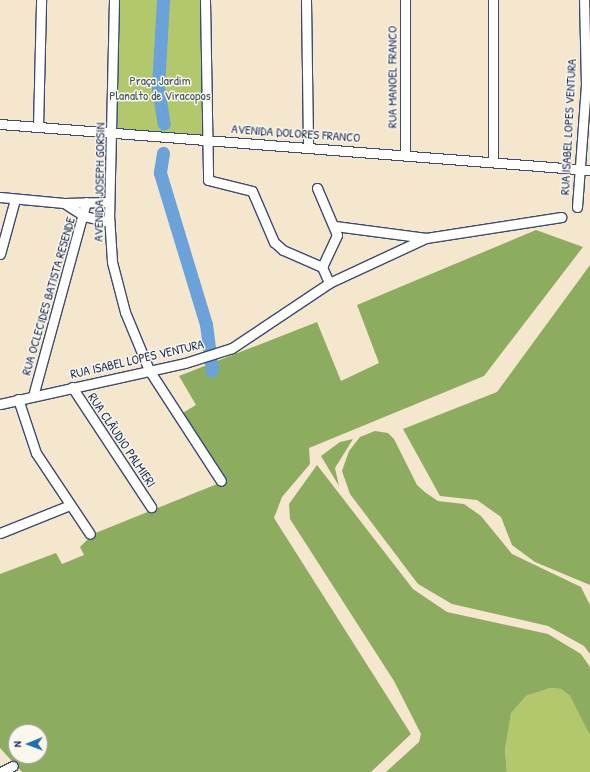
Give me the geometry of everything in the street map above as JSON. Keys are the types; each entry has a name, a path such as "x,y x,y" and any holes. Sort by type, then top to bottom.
{"street":[{"path":"38,127 41,0"},
{"name":"AVENIDA JOSEPH GORSIN","path":"114,0 112,134 109,202 112,262 120,297 149,370 221,481"},
{"path":"205,0 208,180 223,186 252,191 274,242 283,250 322,267 329,283"},
{"path":"306,0 308,147"},
{"name":"RUA MANOEL FRANCO","path":"405,154 406,0"},
{"path":"493,0 493,162"},
{"name":"RUA ISABEL LOPES VENTURA","path":"577,207 588,82 584,0"},
{"name":"AVENIDA DOLORES FRANCO","path":"0,124 112,134 405,154 590,170"},
{"path":"317,188 336,226 335,244 322,267"},
{"path":"0,197 64,203 109,202"},
{"path":"0,254 15,199"},
{"name":"RUA OCLECIDES BATISTA RESENDE","path":"34,396 84,216 86,202"},
{"path":"64,203 84,216 109,222"},
{"name":"RUA ISABEL LOPES VENTURA","path":"0,404 201,359 218,353 245,341 329,283 426,238 561,217"},
{"path":"336,226 426,238"},
{"name":"RUA CLÃUDIO PALMIERI","path":"72,387 151,507"},
{"path":"18,399 31,443 90,534"},
{"path":"0,533 70,505"},
{"path":"1,772 13,766"}],"green space":[{"name":"Praça Jardim Planalto de Viracopos","path":"117,0 203,0 205,138 116,129"},
{"path":"536,230 583,247 484,376 309,448 310,464 282,497 274,518 411,734 371,772 22,772 15,764 48,764 48,724 8,724 8,757 0,748 0,574 56,553 62,564 84,555 80,547 93,534 222,482 181,414 196,405 179,376 317,322 341,381 379,363 357,305"},
{"path":"590,265 590,585 535,562 512,545 501,517 477,500 440,496 403,429 497,392"},
{"path":"375,431 388,433 394,439 417,485 426,493 438,501 464,504 481,516 512,554 581,587 590,605 590,654 584,646 548,626 452,604 418,584 350,494 342,471 349,451 360,437"},
{"path":"353,439 335,468 339,486 321,456 340,442"},
{"path":"317,465 413,589 447,612 548,634 581,654 590,667 590,735 570,696 561,689 550,688 526,696 511,713 505,750 507,772 386,772 419,742 421,734 394,681 290,519 289,504"},
{"path":"550,688 561,689 570,696 582,714 590,735 590,772 507,772 505,750 511,712 526,696"}],"waterway":[{"path":"163,0 158,88 164,124"},
{"path":"163,153 160,173 206,324 212,371"}]}
